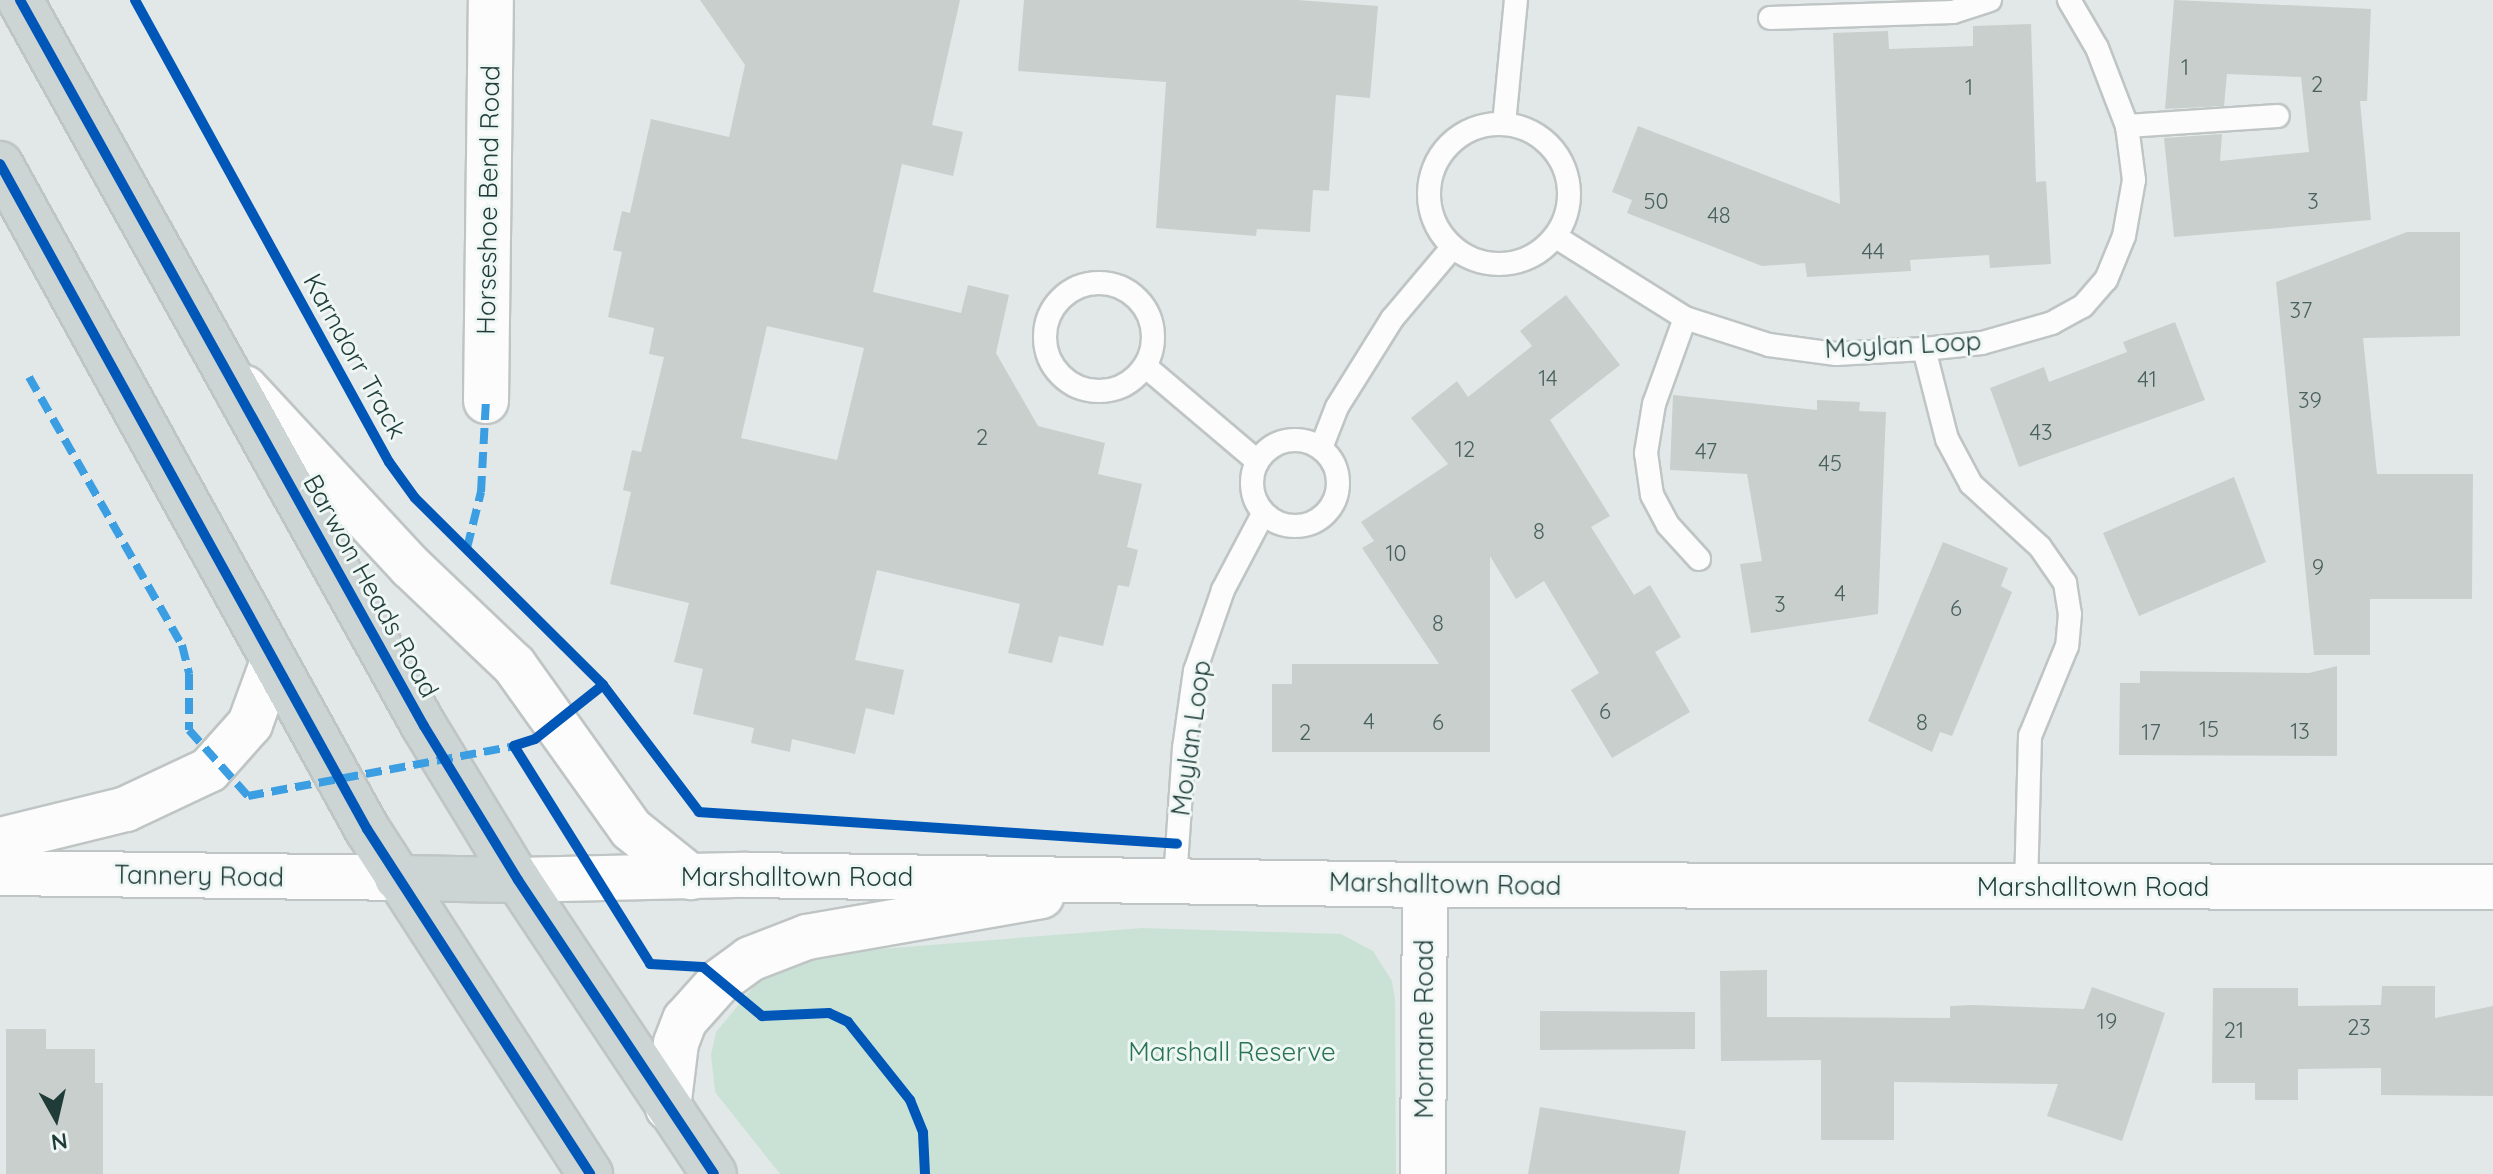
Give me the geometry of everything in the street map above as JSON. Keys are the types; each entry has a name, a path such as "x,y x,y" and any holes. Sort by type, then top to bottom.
{"main road":[{"name":"Barwon Heads Road","path":"20,0 424,726 518,880 714,1174"},
{"path":"0,164 273,661 397,878 590,1174"},
{"name":"Marshalltown Road","path":"397,878 518,880"}],"street":[{"name":"Horseshoe Bend Road","path":"486,401 491,0"},
{"path":"219,359 402,558 514,665 631,829 691,877"},
{"path":"0,840 126,809 209,770 250,724 273,661"},
{"name":"Tannery Road","path":"0,873 397,878"},
{"name":"Marshalltown Road","path":"518,880 691,877 1122,879 1425,885 2493,887"},
{"path":"668,1108 676,1043 685,1020 710,990 750,959 807,937 945,916 1122,879"},
{"name":"Mornane Road","path":"1423,1174 1425,885"}],"lane":[{"path":"1504,124 1516,0"},
{"path":"1770,18 1953,12 1990,0"},
{"name":"Moylan Loop","path":"1556,237 1685,318 1769,345 1836,354 1924,349 1982,343 2052,323 2083,306 2106,280 2124,236 2134,180 2127,126 2097,48 2069,0"},
{"path":"2127,126 2278,116"},
{"path":"1504,124 1529,130 1550,144 1564,165 1570,190 1568,214 1556,237 1539,253 1494,265 1452,248 1436,228 1429,204 1430,179 1440,156 1457,137 1479,127 1504,124"},
{"path":"1321,448 1337,407 1392,319 1452,248"},
{"path":"1102,282 1137,296 1154,330 1145,366 1132,380 1096,391 1061,376 1045,342 1054,307 1067,293 1102,282"},
{"path":"1685,318 1654,404 1646,453 1652,495 1668,525 1699,559"},
{"path":"1924,349 1947,439 1971,484 2040,547 2065,583 2070,614 2067,646 2030,736 2026,888"},
{"path":"1145,366 1257,461"},
{"path":"1293,439 1321,448 1331,458 1339,485 1328,512 1303,526 1275,522 1263,514 1251,488 1257,461 1279,442 1293,439"},
{"name":"Moylan Loop","path":"1175,880 1184,748 1195,671 1223,590 1263,514"}],"green space":[{"name":"Marshall Reserve","path":"1142,928 1341,934 1373,951 1392,981 1395,999 1396,1174 780,1174 715,1092 711,1055 716,1032 756,984 797,962 843,952"}],"building":[{"path":"700,0 960,0 932,125 963,132 953,176 902,164 873,292 961,313 968,285 1009,295 996,353 1038,426 1105,443 1098,474 1142,484 1127,547 1138,550 1129,587 1118,585 1103,646 1059,636 1052,663 1008,653 1020,604 877,570 855,660 904,670 894,715 866,708 855,754 792,739 790,752 751,743 754,728 693,714 703,669 674,662 689,603 610,584 631,492 623,490 632,450 641,452 664,357 649,354 654,328 608,317 622,252 613,250 622,211 630,213 651,119 729,137 745,65","holes":["767,326 864,348 837,460 741,438"]},
{"path":"1024,0 1297,0 1378,6 1370,98 1336,95 1329,191 1313,190 1310,232 1257,229 1256,236 1156,228 1166,82 1018,71"},
{"path":"2174,0 2371,9 2367,101 2360,101 2371,220 2174,237 2164,138 2222,134 2220,161 2309,152 2301,77 2227,74 2224,106 2165,109"},
{"path":"2031,24 2036,182 2046,181 2051,264 1990,268 1989,255 1910,260 1911,271 1807,277 1805,263 1762,266 1627,213 1632,200 1612,192 1638,126 1840,204 1833,33 1888,31 1889,49 1973,46 1973,26"},
{"path":"2407,232 2460,232 2460,336 2363,338 2377,474 2473,474 2472,599 2370,599 2370,655 2314,655 2276,282"},
{"path":"1566,295 1620,365 1550,420 1610,516 1591,527 1634,595 1650,585 1681,637 1655,652 1690,712 1612,758 1571,690 1599,673 1544,581 1516,599 1490,556 1490,752 1272,752 1272,684 1292,684 1292,664 1439,664 1362,548 1374,541 1361,522 1448,464 1411,418 1457,381 1468,397 1532,346 1520,331"},
{"path":"2175,322 2205,400 2019,467 1990,388 2044,367 2049,382 2127,352 2123,342"},
{"path":"1673,395 1817,410 1817,400 1860,402 1859,411 1886,412 1878,614 1751,633 1740,564 1762,561 1747,474 1670,470"},
{"path":"2234,477 2266,562 2139,616 2103,533"},
{"path":"1943,542 2008,568 2001,586 2012,592 1952,736 1940,732 1932,752 1868,721"},
{"path":"2337,666 2337,756 2119,755 2120,683 2140,683 2140,671 2309,673"},
{"path":"1767,970 1767,1017 1950,1018 1950,1006 1973,1005 2084,1009 2092,987 2165,1013 2122,1141 2047,1116 2058,1084 1894,1082 1894,1140 1821,1140 1821,1060 1721,1061 1720,971"},
{"path":"2382,986 2435,986 2435,1018 2493,1006 2493,1096 2381,1095 2381,1068 2298,1069 2298,1100 2255,1100 2255,1083 2212,1083 2213,988 2298,988 2298,1006 2381,1005"},
{"path":"1540,1011 1695,1012 1695,1049 1540,1050"},
{"path":"6,1029 46,1029 46,1049 95,1049 95,1083 103,1083 103,1174 6,1174"},
{"path":"1540,1107 1686,1131 1679,1174 1528,1174"}],"marked path":[{"path":"29,377 182,645 189,674 189,730 248,796 514,746"},
{"path":"467,548 481,492 486,401"}],"cycle path":[{"path":"20,0 424,726 518,880 714,1174"},
{"name":"Karndorr Track","path":"135,0 389,462 415,498 603,685 699,812 1177,844"},
{"path":"0,164 367,829 590,1174"},
{"path":"603,685 535,739 514,746 650,964 703,967 762,1016 829,1013 848,1022 910,1100 923,1133 925,1174"}]}
